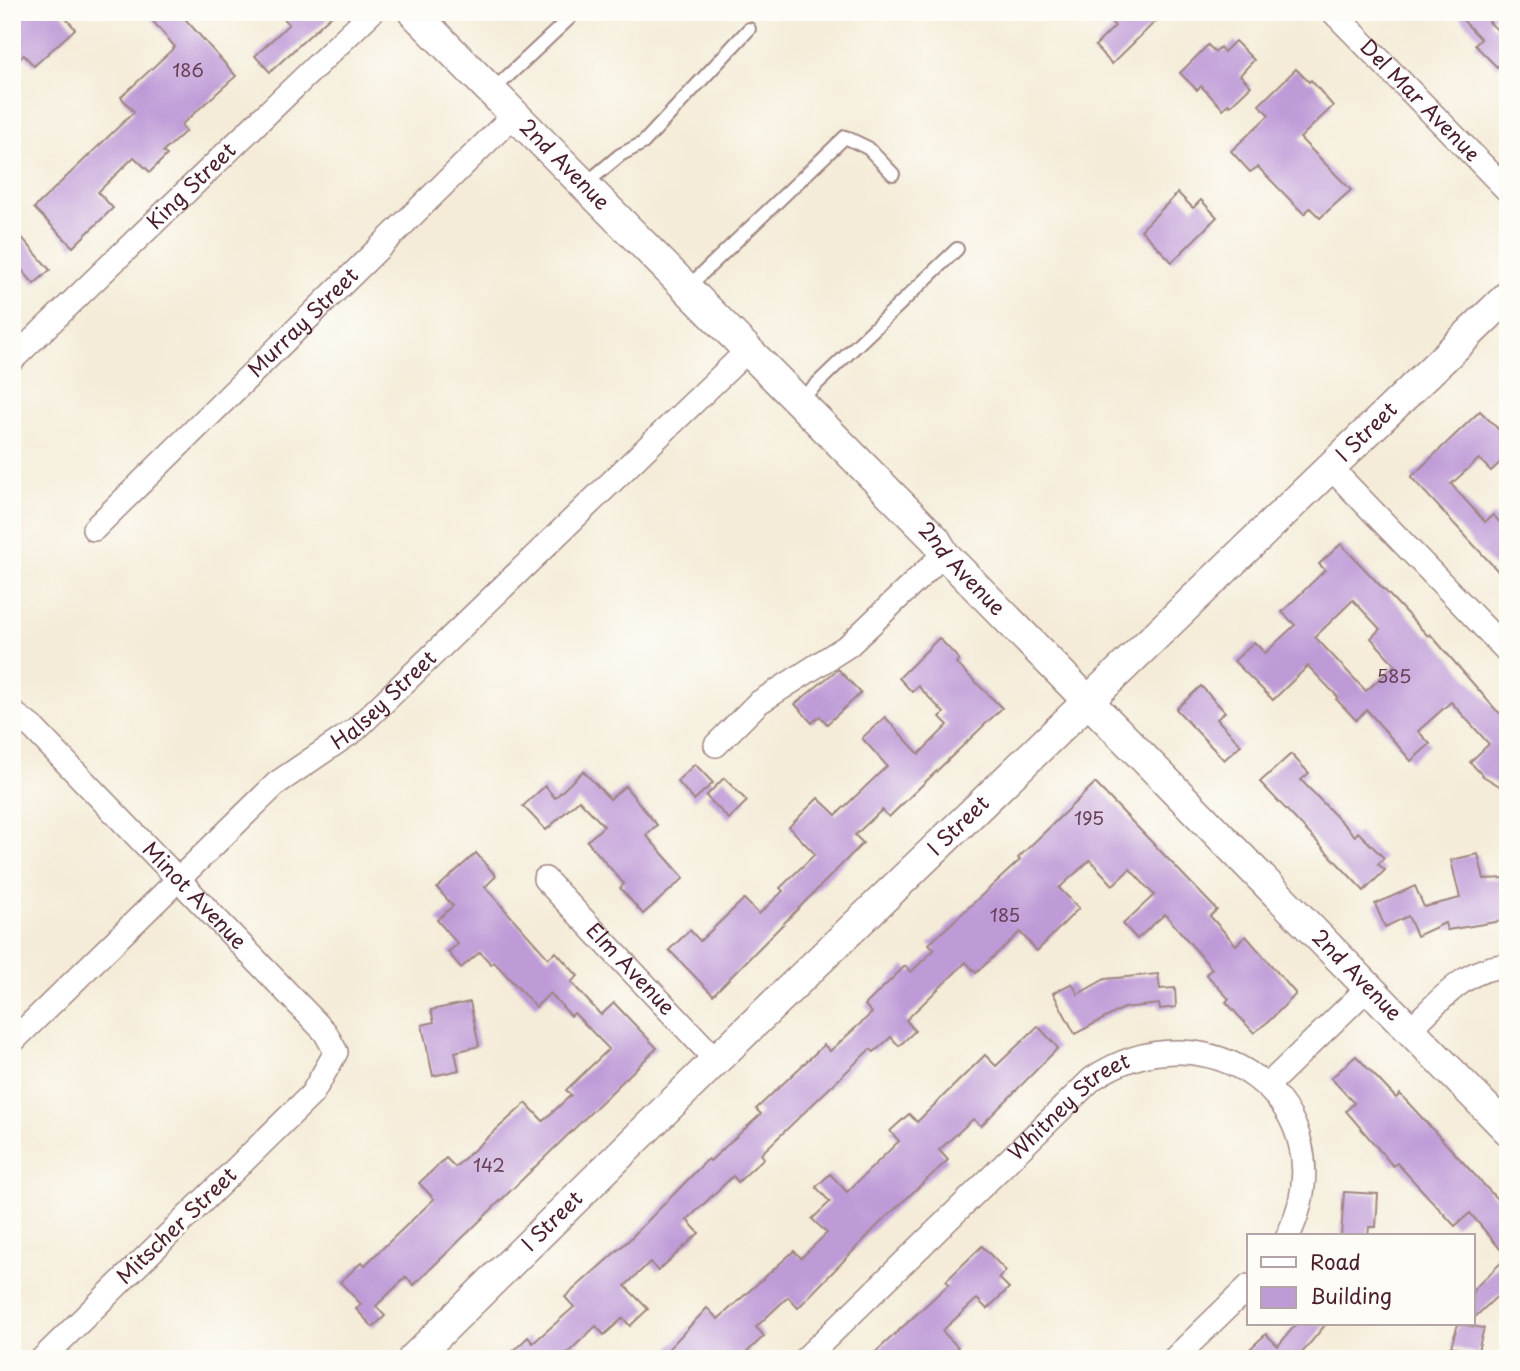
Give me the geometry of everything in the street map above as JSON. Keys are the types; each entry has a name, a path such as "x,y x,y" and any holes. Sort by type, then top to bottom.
{"street":[{"name":"King Street","path":"12,360 372,12"},
{"name":"2nd Avenue","path":"413,12 582,186 800,400 848,453 935,538 944,554 1091,700 1369,987 1408,1031 1508,1129"},
{"name":"Del Mar Avenue","path":"1333,12 1508,191"},
{"name":"Murray Street","path":"94,529 514,115"},
{"name":"I Street","path":"413,1359 716,1060 1508,296"},
{"name":"Halsey Street","path":"12,1042 277,783 355,730 748,350"},
{"path":"1330,467 1508,652"},
{"path":"716,745 758,703 849,645 944,554"},
{"name":"Minot Avenue","path":"12,712 33,729 325,1032 336,1052 312,1094"},
{"name":"Elm Avenue","path":"545,879 716,1060"},
{"path":"1408,1031 1469,975 1488,966 1508,966"},
{"path":"1289,1234 1302,1191 1300,1153 1289,1116 1268,1085 1369,987"},
{"name":"Whitney Street","path":"805,1359 1092,1079 1107,1069 1159,1051 1197,1052 1235,1063 1268,1085"},
{"name":"Mitscher Street","path":"42,1359 312,1094"},
{"path":"1174,1359 1247,1288"}],"lane":[{"path":"491,92 576,12"},
{"path":"582,186 620,155 643,144 749,29"},
{"path":"688,288 845,137 867,148 893,174"},
{"path":"800,400 957,249"}],"building":[{"path":"12,12 61,12 75,29 34,66 24,55 12,65"},
{"path":"145,12 179,12 236,76 181,125 186,131 163,152 167,155 150,172 134,157 98,192 113,208 73,247 34,208 134,112 121,97 175,47"},
{"path":"278,12 335,12 270,72 255,56 289,24"},
{"path":"1101,12 1165,12 1112,64 1095,46 1115,26"},
{"path":"1455,12 1498,12 1489,22 1508,40 1508,57 1497,67 1475,45 1481,39"},
{"path":"1235,41 1254,60 1240,75 1251,86 1230,106 1228,104 1223,109 1201,86 1197,90 1180,73 1208,45 1215,52 1220,47 1224,52"},
{"path":"1296,69 1309,82 1311,80 1333,106 1300,138 1351,190 1320,218 1310,208 1304,214 1258,167 1250,172 1231,151 1269,115 1259,105"},
{"path":"1178,193 1193,208 1201,200 1217,217 1172,262 1141,230"},
{"path":"12,226 50,270 34,284 20,268 12,275"},
{"path":"1480,411 1508,439 1508,455 1491,471 1479,459 1451,484 1485,522 1493,515 1508,531 1508,582 1411,477"},
{"path":"1341,544 1428,636 1430,634 1496,710 1508,719 1508,791 1483,776 1470,762 1489,744 1451,702 1418,731 1430,744 1411,761 1367,710 1356,720 1308,666 1273,700 1234,661 1254,642 1265,653 1295,625 1282,612 1325,570 1319,564","holes":["1353,600 1380,629 1371,638 1395,665 1366,691 1315,637"]},
{"path":"939,638 959,659 956,663 1002,708 889,817 882,810 855,835 863,843 713,995 669,950 690,930 700,941 744,899 759,914 783,891 780,888 815,854 789,827 818,798 836,815 887,766 862,738 885,717 919,754 948,725 940,717 944,713 918,686 912,692 899,678"},
{"path":"838,669 861,693 827,724 820,716 812,723 795,704"},
{"path":"1201,686 1225,712 1217,719 1241,745 1224,760 1176,709"},
{"path":"1291,754 1309,773 1301,780 1355,836 1358,832 1384,858 1378,864 1385,870 1364,891 1260,782"},
{"path":"695,764 713,783 694,800 677,781"},
{"path":"583,771 610,799 625,786 657,825 646,835 684,878 643,914 620,888 624,884 587,841 604,826 579,800 546,830 523,806 545,786 555,798"},
{"path":"724,778 747,801 729,819 706,796"},
{"path":"1095,783 1217,910 1210,916 1236,945 1246,936 1296,994 1270,1020 1254,1033 1226,1002 1229,999 1206,974 1212,969 1165,914 1137,939 1123,924 1154,895 1130,869 1113,885 1090,860 1059,888 1079,908 1037,951 1020,932 976,973 966,962 906,1020 915,1031 899,1046 891,1037 874,1052 870,1049 761,1154 764,1158 738,1182 733,1176 687,1220 699,1233 658,1271 650,1262 625,1286 648,1309 630,1326 623,1318 604,1335 596,1326 561,1359 505,1359 528,1337 533,1343 574,1307 565,1297 629,1240 708,1159 710,1161 761,1114 756,1109 824,1045 830,1051 872,1013 865,1005 905,966 911,972 935,949 929,944 1020,860 1018,858"},
{"path":"476,853 496,876 485,887 548,958 556,952 578,976 571,982 601,1015 614,1003 657,1048 414,1285 406,1277 376,1306 385,1316 373,1327 356,1309 361,1304 340,1282 362,1262 365,1265 434,1199 419,1183 446,1158 455,1167 526,1103 543,1121 571,1095 566,1090 609,1049 574,1013 571,1016 550,993 536,1007 494,962 491,964 480,952 461,968 448,952 458,944 437,920 453,906 437,888"},
{"path":"1478,854 1484,879 1508,878 1508,920 1447,930 1445,923 1417,936 1408,916 1385,927 1375,904 1415,886 1424,907 1460,898 1451,860"},
{"path":"1158,974 1160,989 1175,988 1176,1007 1160,1009 1159,1004 1124,1008 1075,1034 1053,993 1072,983 1078,994 1105,979"},
{"path":"470,1002 479,1046 455,1052 459,1070 433,1076 422,1025 434,1022 431,1010"},
{"path":"1038,1026 1058,1048 981,1126 973,1119 939,1150 948,1160 882,1221 798,1308 788,1297 756,1327 764,1336 740,1359 659,1359 707,1308 718,1319 794,1251 801,1258 827,1233 812,1219 830,1202 816,1187 830,1174 847,1192 899,1141 890,1131 909,1114 917,1122 985,1055 996,1066"},
{"path":"1356,1056 1396,1098 1400,1094 1508,1211 1508,1286 1474,1318 1474,1289 1507,1257 1470,1213 1455,1226 1397,1163 1393,1166 1346,1111 1354,1103 1331,1078"},
{"path":"1344,1192 1378,1194 1376,1227 1369,1227 1368,1234 1341,1234"},
{"path":"982,1246 1006,1271 999,1278 1009,1288 987,1309 977,1299 942,1331 958,1347 946,1359 868,1359 949,1284 946,1281"},
{"path":"1294,1326 1324,1326 1297,1359 1239,1359 1266,1334 1278,1346"},
{"path":"1457,1326 1484,1328 1477,1354 1451,1346"}]}
